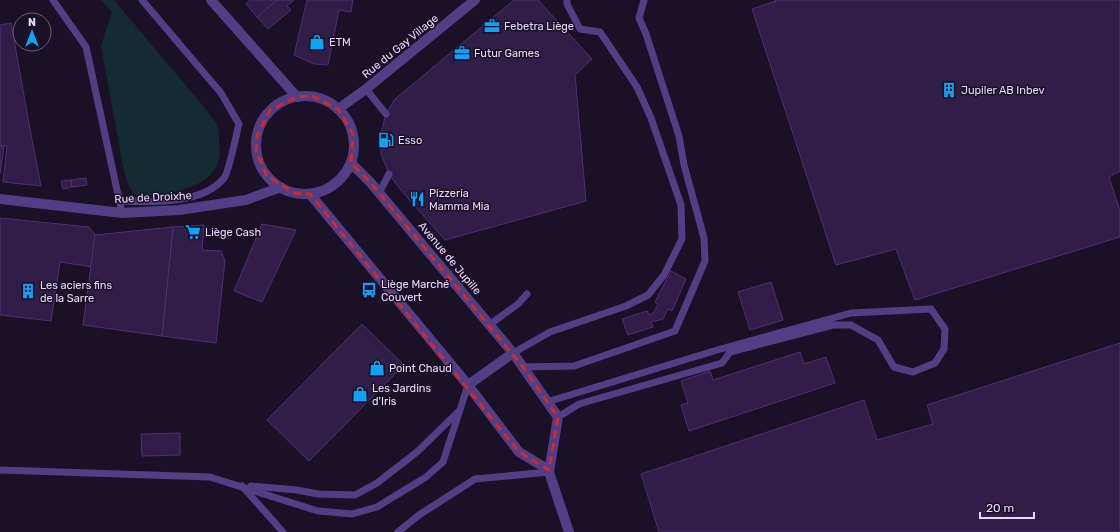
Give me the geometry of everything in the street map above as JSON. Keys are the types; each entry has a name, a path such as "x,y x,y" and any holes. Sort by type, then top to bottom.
{"street":[{"path":"211,0 297,97"},
{"name":"Rue du Gay Village","path":"338,109 366,89 475,0"},
{"path":"312,96 326,101 338,109 348,121 353,134 354,149 351,163 344,175 335,184 323,191 310,194 295,193 281,187 267,176 260,166 256,151 257,136 262,122 270,110 283,101 297,97 312,96"},
{"name":"Avenue de Jupille","path":"351,163 379,193 513,353 558,417"},
{"name":"Rue de Droixhe","path":"0,199 122,213 179,210 246,200 281,187"},
{"path":"310,194 468,385 520,452 549,471"},
{"path":"468,385 513,353"},
{"path":"558,417 549,471 569,532"}],"lane":[{"path":"53,0 86,47 122,213"},
{"path":"118,200 156,203 185,198 210,190 225,178 239,124 221,93 142,0"},
{"path":"513,353 550,332 626,306 648,295 664,275 682,239 681,205 651,118 637,87 600,32 580,29 567,4 567,0"},
{"path":"523,367 574,366 675,331 705,261 704,238 684,165 679,136 646,34 639,18 644,0"},
{"path":"366,89 386,114"},
{"path":"379,193 389,174"},
{"path":"489,324 518,304 527,294"},
{"path":"548,402 716,350 851,313 931,309 945,329 944,349 936,362 913,372 894,367 878,340 851,325 833,325 730,352 722,363 579,404 558,417"},
{"path":"0,470 210,477 318,511 352,514 377,507 426,477 443,462 468,385"},
{"path":"241,486 297,490 318,494 355,496 378,483 417,452 460,411"},
{"path":"398,532 419,515 475,479 549,471"},
{"path":"241,486 284,532"}],"highlighted area":[{"path":"312,96 338,109 353,134 351,163 370,182 523,367 558,417 549,470 519,452 310,194 295,193 267,176 256,151 257,136 270,110 297,97"}],"green space":[{"path":"101,0 114,0 204,107 217,125 219,132 220,152 218,162 214,171 200,183 181,190 153,197 136,195 130,187 124,171 101,46 112,12"}],"building":[{"path":"250,0 277,0 257,17 246,4"},
{"path":"277,0 294,0 287,6 291,10 268,29 257,17"},
{"path":"307,0 353,0 351,12 339,10 328,65 314,64 294,55"},
{"path":"514,0 538,0 592,59 575,75 586,201 445,240 400,189 389,174 381,154 381,133 386,114 395,99"},
{"name":"Jupiler AB Inbev","path":"775,0 1120,0 1120,171 1109,177 1120,211 1120,237 915,300 896,249 836,265 752,9 776,1"},
{"path":"11,23 12,52 16,52 41,186 3,182 7,146 0,145 0,25"},
{"path":"0,146 4,147 0,174"},
{"path":"86,178 87,185 72,187 71,180"},
{"path":"71,180 72,187 63,189 61,181"},
{"name":"Les aciers fins de la Sarre","path":"0,218 89,227 95,235 92,267 60,262 51,321 0,315"},
{"path":"262,224 296,230 262,302 234,291"},
{"path":"204,225 202,250 221,251 225,261 216,343 162,336 173,227"},
{"path":"173,227 162,336 83,325 95,235"},
{"path":"671,271 686,279 672,311 668,309 663,319 651,322 653,327 628,335 622,319 647,311 649,315 654,312 658,304 655,302"},
{"path":"771,282 783,320 750,330 738,292"},
{"path":"362,324 404,365 309,461 267,420"},
{"path":"1120,343 1120,532 659,532 641,474 864,400 877,440 933,424 927,405"},
{"path":"800,352 804,364 826,357 835,383 689,431 681,405 688,403 681,381 710,371 713,380"},
{"path":"180,433 180,455 142,456 141,434"}],"place":[{"name":"Febetra Liège","path":"492,26"},
{"name":"ETM","path":"317,42"},
{"name":"Futur Games","path":"462,53"},
{"name":"Jupiler AB Inbev","path":"949,90"},
{"name":"Esso","path":"386,140"},
{"name":"Pizzeria Mamma Mia","path":"417,199"},
{"name":"Liège Cash","path":"193,232"},
{"name":"Liège Marché Couvert","path":"369,290"},
{"name":"Les aciers fins de la Sarre","path":"28,291"},
{"name":"Point Chaud","path":"377,368"},
{"name":"Les Jardins d'Iris","path":"360,394"}]}
